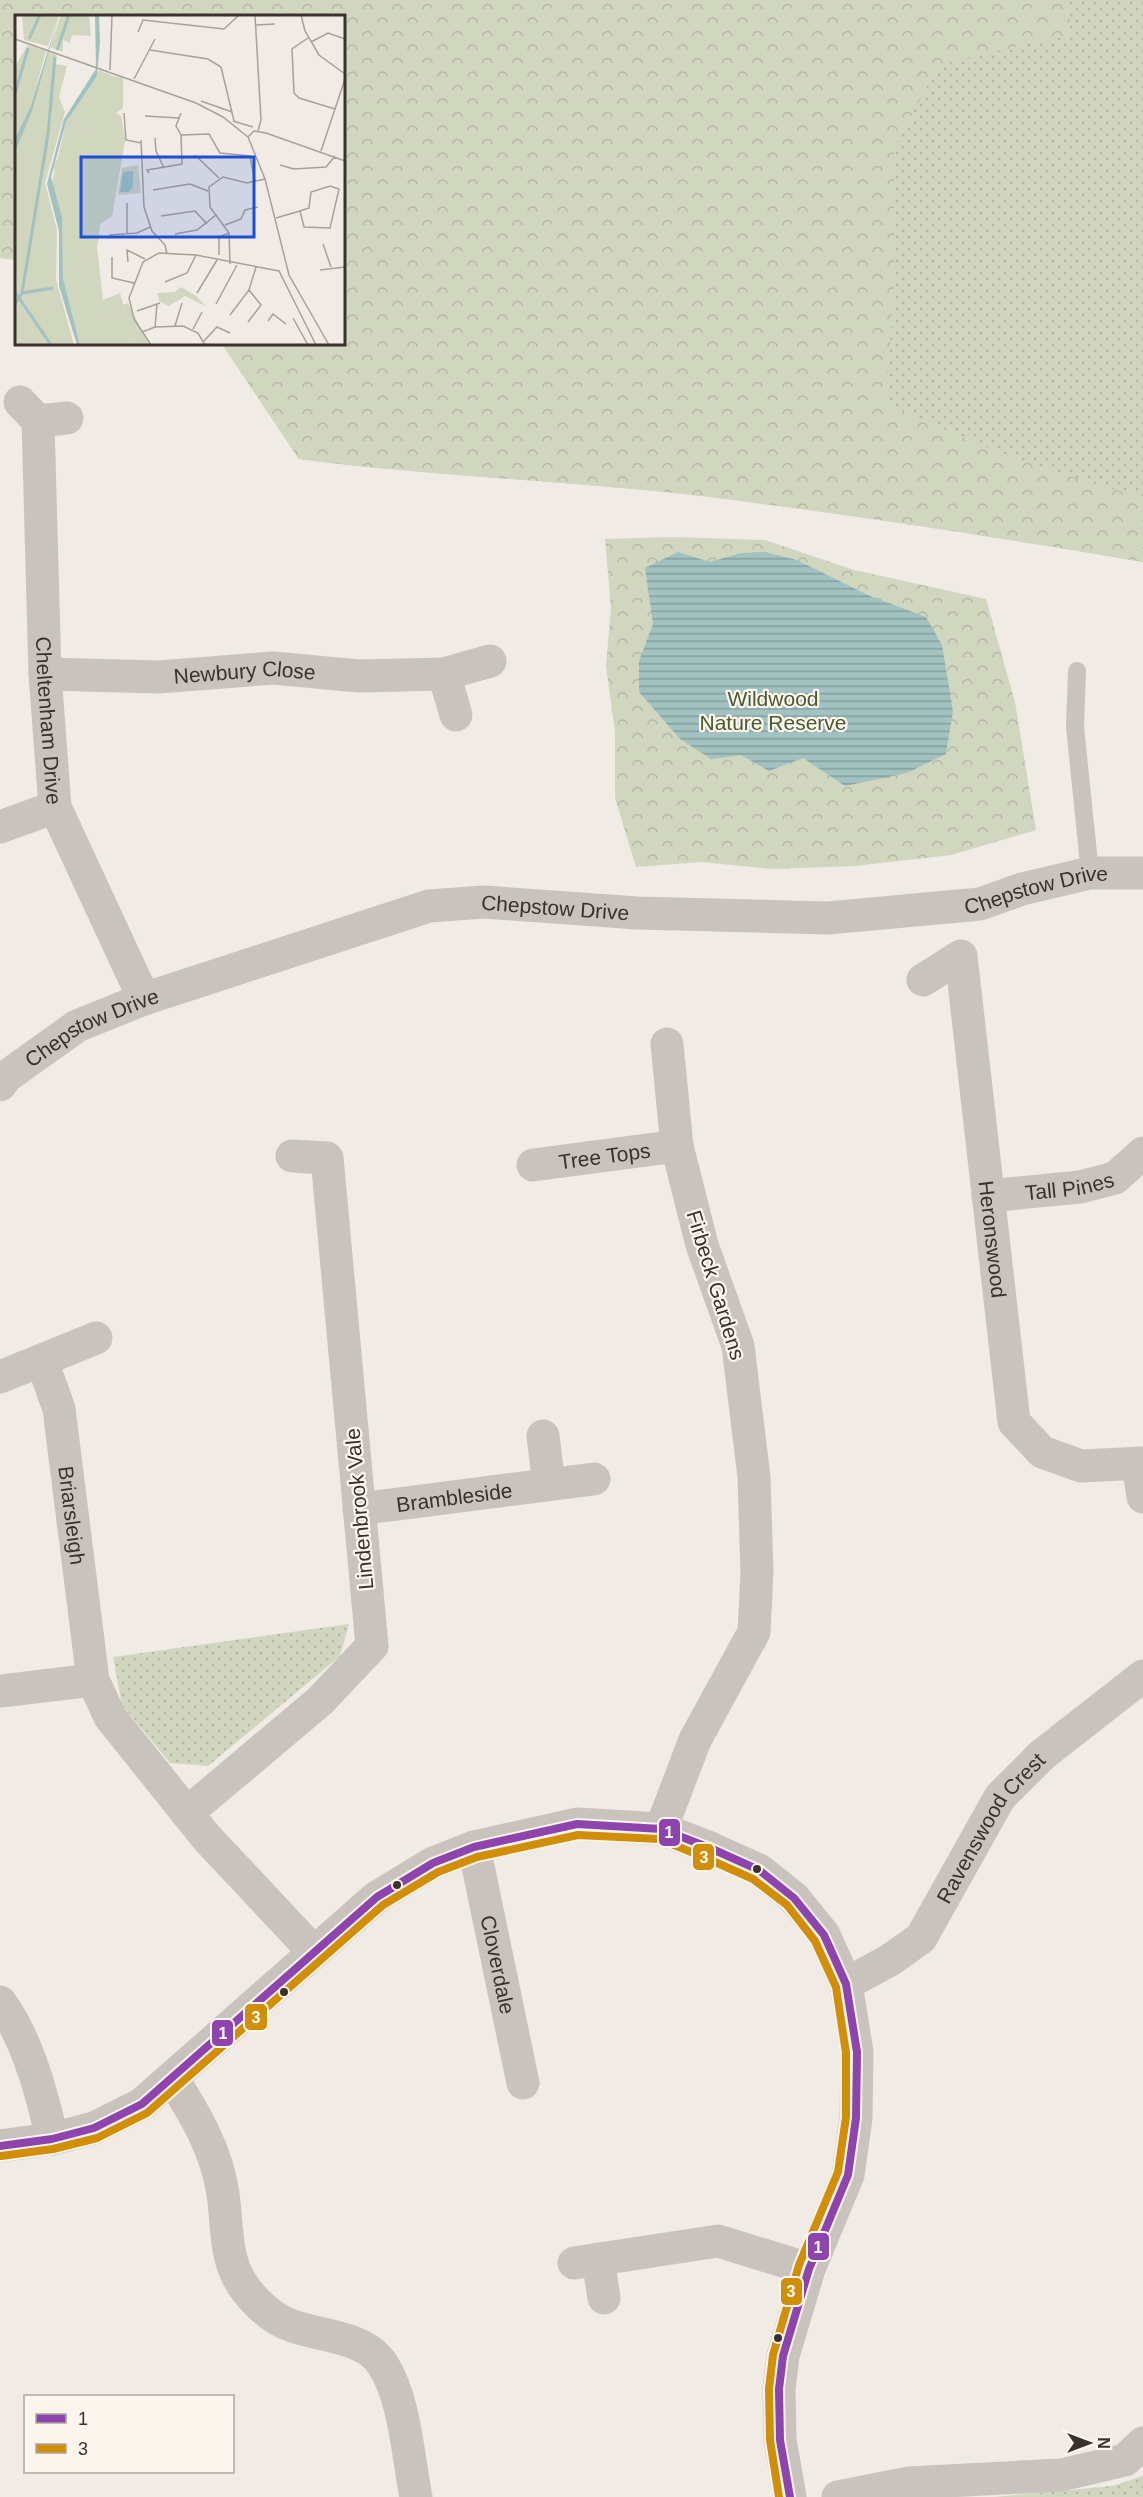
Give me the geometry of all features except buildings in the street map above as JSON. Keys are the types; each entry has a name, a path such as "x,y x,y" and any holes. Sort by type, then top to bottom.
{"street":[{"name":"Cheltenham Drive","path":"42,413 45,674 55,807 144,999"},
{"name":"Newbury Close","path":"45,674 159,677 273,668 359,676 444,674 490,662"},
{"path":"444,674 456,715"},
{"path":"0,827 55,807"},
{"name":"Chepstow Drive","path":"0,1084 7,1076 77,1026 144,999 429,906 484,902 637,913 828,918 980,904 1022,889 1090,873 1143,873"},
{"name":"Heronswood","path":"923,980 961,956 1014,1422 1042,1452 1082,1466 1141,1464"},
{"name":"Firbeck Gardens","path":"661,1829 695,1740 754,1632 757,1573 754,1477 738,1346 702,1245 676,1146 667,1044"},
{"name":"Tree Tops","path":"533,1165 676,1146"},
{"name":"Tall Pines","path":"988,1196 1080,1187 1115,1178 1143,1153"},
{"name":"Lindenbrook Vale","path":"187,1813 320,1701 372,1646 327,1158 292,1156"},
{"path":"0,1377 42,1362 96,1338"},
{"name":"Briarsleigh","path":"42,1362 59,1409 93,1680 110,1717 207,1838 313,1951"},
{"path":"543,1436 549,1484"},
{"path":"1141,1464 1143,1497"},
{"name":"Brambleside","path":"359,1509 594,1479"},
{"name":"Ravenswood Crest","path":"846,1984 890,1960 921,1938 1000,1797 1042,1755 1143,1676"},
{"path":"0,1691 93,1680"},
{"path":"0,2146 52,2139 94,2128 142,2104 377,1897 433,1863 474,1847 577,1824 661,1829 759,1870 794,1898 824,1935 846,1984 856,2052 856,2118 848,2175 808,2269 783,2356 779,2389 780,2440 790,2497"},
{"name":"Cloverdale","path":"474,1847 524,2083"},
{"path":"0,2002 12,2017 45,2106 52,2139"},
{"path":"172,2078 199,2120 212,2153 223,2192 228,2238 236,2274 255,2301 284,2323 370,2349 383,2364 396,2390 416,2497"},
{"path":"604,2298 586,2261 718,2241 808,2269"},
{"path":"838,2497 909,2483 1061,2475 1125,2460 1143,2443"}],"lane":[{"path":"1077,671 1075,727 1090,873"}],"green space":[{"path":"0,0 1143,0 1143,562 931,528 718,498 299,459 223,345 345,345 345,15 15,15 15,260 0,258"},
{"path":"0,0 1069,0 1070,35 939,64 894,148 894,287 886,402 948,431 1011,456 1143,497 1143,562 931,528 718,498 299,459 223,345 345,345 345,15 15,15 15,260 0,258"},
{"name":"Wildwood Nature Reserve","path":"672,537 765,540 854,570 986,599 1015,702 1036,830 951,855 855,866 772,869 702,862 636,867 615,798 615,732 606,666 611,608 605,539"},
{"path":"349,1624 340,1656 208,1766 170,1763 122,1705 113,1657"},
{"path":"1143,2476 1143,2497 994,2497 1112,2486"}],"water":[{"path":"678,552 710,562 741,553 765,552 797,560 870,596 926,617 942,645 953,711 946,754 907,773 845,786 803,758 769,771 741,755 711,759 680,739 639,692 639,661 653,624 645,568"}],"transit line":[{"name":"1","path":"0,2146 52,2139 94,2128 142,2104 377,1897 433,1863 474,1847 577,1824 661,1829 710,1848 759,1870 794,1898 824,1935 846,1984 857,2052 856,2118 848,2175 809,2269 783,2356 779,2389 780,2440 790,2497"},
{"name":"3","path":"1,2156 53,2149 97,2138 147,2113 383,1905 438,1872 477,1857 578,1835 659,1839 706,1858 753,1879 787,1905 815,1941 836,1987 846,2053 846,2117 838,2172 799,2265 773,2355 769,2389 770,2440 779,2497"}]}
